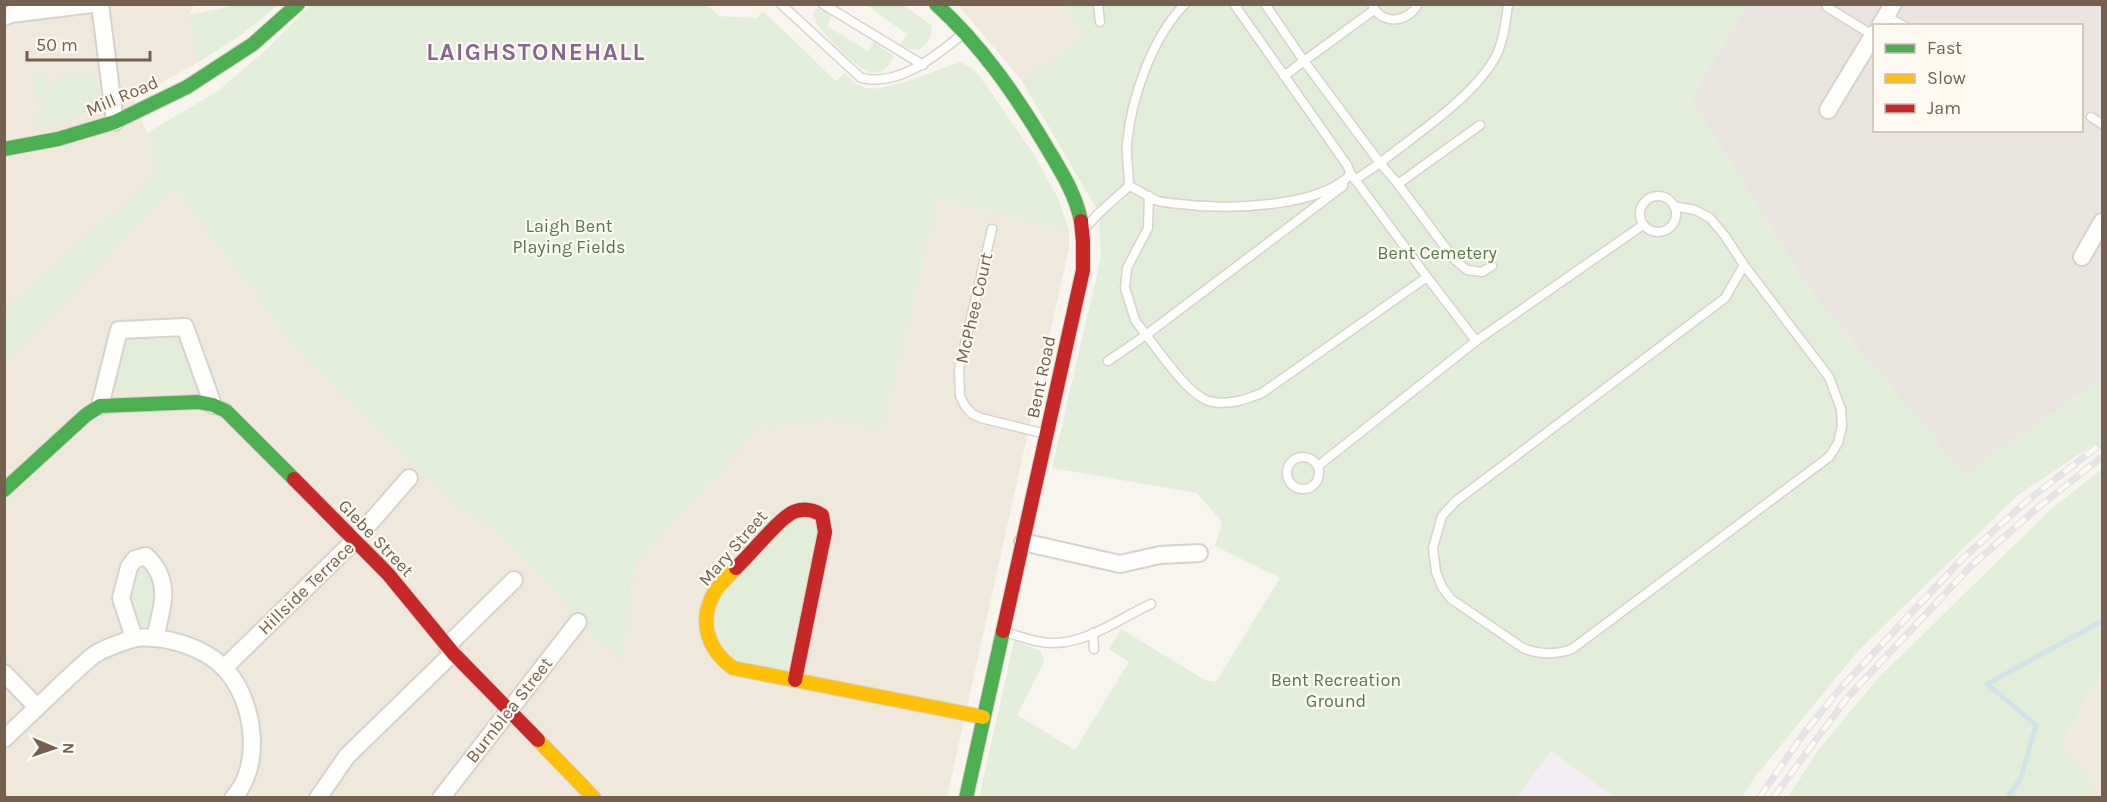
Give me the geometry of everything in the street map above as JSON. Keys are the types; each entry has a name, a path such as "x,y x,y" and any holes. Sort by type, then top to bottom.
{"street":[{"path":"4,17 52,6 92,4"},
{"path":"100,4 115,122"},
{"name":"Mill Road","path":"4,149 58,139 115,122 187,87 253,44 298,4"},
{"name":"Bent Road","path":"936,4 987,59 1028,115 1073,194 1085,250 1083,270 966,798"},
{"path":"1828,110 1873,38"},
{"path":"2082,257 2103,222"},
{"path":"4,490 93,410 119,330 185,327 213,405"},
{"path":"93,410 198,402 213,405"},
{"name":"Glebe Street","path":"213,405 226,411 388,574 450,650 594,798"},
{"name":"Hillside Terrace","path":"224,668 355,540 409,478"},
{"name":"Mary Street","path":"795,680 825,532 822,515 812,509 797,509 785,516 714,592 708,608 707,636 722,661 733,668 983,717"},
{"path":"1023,542 1120,564 1160,555 1199,554"},
{"path":"134,638 121,598 129,567 135,559 146,556 153,563 162,583 165,599 155,638"},
{"path":"318,798 347,756 514,580"},
{"name":"Burnblea Street","path":"441,798 578,622"},
{"path":"4,739 95,654 134,638 155,638 184,644 224,668 240,691 250,717 253,747 248,769 239,791 233,798"},
{"path":"4,673 37,706"}],"lane":[{"path":"781,4 861,78 873,81 923,65 964,33"},
{"path":"824,4 923,65"},
{"path":"1098,4 1100,22"},
{"path":"1129,186 1127,145 1134,104 1148,64 1165,30 1185,4"},
{"path":"1234,4 1353,177 1476,341"},
{"path":"1265,4 1304,61 1454,259 1467,270 1482,272 1492,266"},
{"path":"1284,76 1373,7 1383,17 1394,21 1405,19 1414,12 1418,4"},
{"path":"1129,186 1159,201 1239,207 1306,197 1343,183 1380,163 1472,90 1486,73 1497,53 1505,30 1508,4"},
{"path":"1827,7 1882,23"},
{"path":"2091,117 2103,124"},
{"path":"1398,184 1480,125"},
{"path":"1108,361 1343,186 1343,183"},
{"path":"1082,232 1129,186"},
{"path":"1149,196 1148,228 1127,268 1125,288 1135,320 1196,394 1211,402 1229,403 1246,400 1262,393 1428,277"},
{"path":"1674,206 1676,216 1673,224 1667,230 1658,232 1646,228 1640,213 1644,202 1650,197 1664,197 1674,206 1695,210 1710,218 1829,376 1841,409 1842,426 1839,443 1829,457 1572,649 1546,654 1523,648 1451,599 1442,586 1437,572 1433,548 1442,516 1456,501 1725,298 1744,265"},
{"path":"1318,466 1476,341 1644,225"},
{"name":"McPhee Court","path":"992,230 959,369 960,396 972,414 1047,435"},
{"path":"1004,632 1062,646 1151,604"},
{"path":"1093,633 1094,649"}],"shaded area":[{"path":"5,5 194,5 189,15 197,63 133,98 147,133 158,173 174,187 295,348 453,503 494,531 567,604 574,618 623,661 634,564 761,427 831,419 883,429 937,198 1069,231 1069,248 947,797 5,798"},
{"path":"958,5 1063,5 1085,35 1022,81"},
{"path":"1747,5 2102,5 2102,378 1965,475 1810,291 1690,98"},
{"path":"2102,670 2102,797 2084,797 2094,780 2061,748"},
{"path":"1551,751 1614,797 1517,798"}],"green space":[{"path":"241,4 278,5 241,35 197,63 189,15"},
{"name":"Laigh Bent Playing Fields","path":"310,5 707,5 719,16 757,18 763,11 836,81 844,73 863,87 884,87 961,62 976,71 1033,153 1058,198 1069,231 937,198 883,429 831,419 761,427 634,564 623,661 574,618 567,604 494,531 453,503 295,348 174,187 5,362 4,311 158,173 147,133 218,91 268,48"},
{"path":"867,5 903,5 931,25 930,39 919,50 899,47 907,34"},
{"name":"Bent Cemetery","path":"1063,5 1747,5 1690,98 1810,291 1965,474 2102,378 2102,439 2018,495 1857,652 1755,777 1742,797 1614,797 1551,751 1517,797 979,798 1014,641 1041,651 1044,662 1017,715 1075,750 1129,662 1109,649 1121,629 1205,680 1216,682 1280,578 1215,546 1222,522 1197,493 1052,468 1101,257 1099,213 1022,81 1085,35"},
{"path":"818,8 832,15 827,26 868,51 874,42 894,56 888,65 876,73 869,72 856,64 830,40 819,26 813,16"},
{"path":"95,72 98,95 95,104 89,110 72,119 33,128 56,77"},
{"path":"39,74 48,78 48,83 42,99 36,100 33,75"},
{"path":"181,337 198,388 113,390 128,338"},
{"path":"2102,469 2102,670 2061,747 2094,781 2084,797 1788,797 1819,749 1879,677 2050,510"},
{"path":"806,520 816,530 789,665 784,669 740,662 716,639 714,609 783,525"},
{"path":"150,575 156,600 148,625 141,626 129,596 134,576"}],"waterway":[{"path":"2007,798 2021,778 2036,725 1987,684 2102,621"}],"railway":[{"path":"1759,798 1802,736 1838,691 1962,559 2027,501 2102,443"},
{"path":"1773,798 1847,698 1971,566 2036,509 2102,457"}],"traffic: fast":[{"path":"4,149 58,139 115,122 187,87 253,44 298,4"},
{"path":"936,4 968,36 1022,108 1067,182 1081,221"},
{"path":"4,490 86,415 100,406 198,402 226,411 294,479"},
{"path":"966,798 1003,631"}],"traffic: slow":[{"path":"736,568 714,593 709,604 706,625 717,653 733,668 983,717"},
{"path":"538,740 594,798"}],"traffic: jam":[{"path":"1003,631 1083,270 1081,221"},
{"path":"294,479 388,574 453,653 538,740"},
{"path":"736,568 784,518 797,511 805,510 822,515 825,532 795,680"}],"district":[{"name":"LAIGHSTONEHALL","path":"536,52"}],"park label":[{"name":"Bent Recreation Ground","path":"1336,690"}]}
